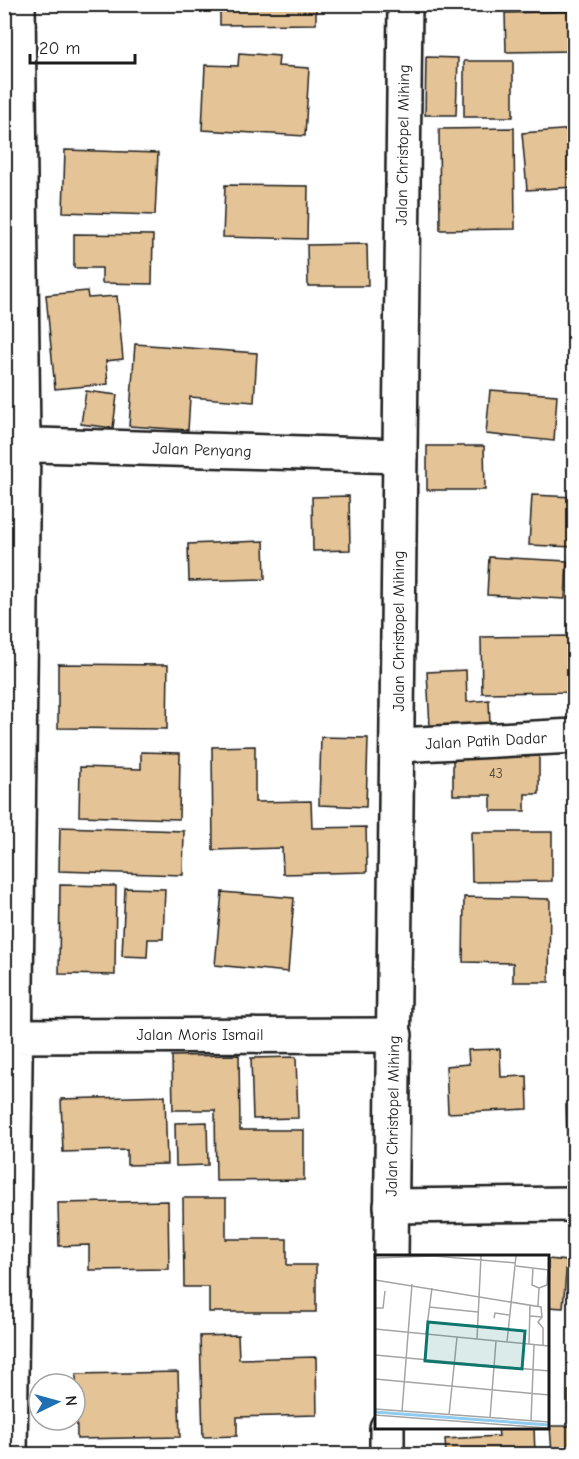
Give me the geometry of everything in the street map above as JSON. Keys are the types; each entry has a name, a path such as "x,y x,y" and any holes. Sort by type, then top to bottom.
{"street":[{"path":"10,1455 10,1035 18,4"},
{"name":"Jalan Christopel Mihing","path":"390,1255 398,746 405,4"},
{"name":"Jalan Penyang","path":"14,444 400,456"},
{"name":"Jalan Patih Dadar","path":"398,746 574,736"},
{"name":"Jalan Moris Ismail","path":"10,1035 394,1035"},
{"path":"392,1206 574,1204"},
{"path":"387,1429 387,1455"}],"building":[{"path":"220,4 316,4 316,24 220,25"},
{"path":"573,11 574,51 506,52 505,13"},
{"path":"239,53 279,56 278,66 309,68 305,136 202,130 205,65 238,66"},
{"path":"426,57 458,58 456,115 425,115"},
{"path":"464,61 513,61 513,117 464,117"},
{"path":"514,128 515,229 440,230 439,129"},
{"path":"574,129 574,187 527,190 522,133"},
{"path":"65,150 158,153 155,215 63,212"},
{"path":"225,185 308,186 307,239 223,237"},
{"path":"74,234 153,235 152,284 102,283 102,268 74,268"},
{"path":"367,244 368,286 308,286 307,245"},
{"path":"87,291 88,298 117,296 123,359 106,361 108,384 55,389 46,295"},
{"path":"135,344 257,353 254,402 190,397 188,430 129,426"},
{"path":"490,390 557,395 554,441 486,434"},
{"path":"86,391 117,395 113,428 81,424"},
{"path":"574,395 574,450 571,450"},
{"path":"427,446 484,446 485,490 427,490"},
{"path":"532,495 574,497 574,547 529,545"},
{"path":"349,496 350,550 313,551 312,497"},
{"path":"264,541 265,579 189,581 188,544"},
{"path":"489,557 567,561 565,599 487,595"},
{"path":"574,636 574,692 482,693 481,637"},
{"path":"58,664 168,665 167,729 58,728"},
{"path":"466,670 467,702 489,700 490,725 430,727 427,672"},
{"path":"321,737 368,738 366,807 319,805"},
{"path":"255,746 255,802 311,801 312,828 366,827 367,872 283,874 282,848 213,850 212,747"},
{"path":"141,752 180,753 179,819 79,816 80,767 141,769"},
{"path":"453,752 539,752 539,794 525,794 525,811 491,811 491,795 453,795"},
{"path":"60,827 184,831 183,875 59,871"},
{"path":"471,832 552,832 552,881 472,882"},
{"path":"60,885 116,886 115,975 59,974"},
{"path":"125,888 165,889 163,939 148,939 147,957 122,956"},
{"path":"222,892 294,898 288,972 215,965"},
{"path":"464,897 550,899 549,982 513,982 513,963 463,962"},
{"path":"500,1049 501,1077 527,1076 528,1109 448,1113 446,1066 469,1064 468,1050"},
{"path":"239,1055 240,1130 304,1130 304,1180 216,1181 215,1110 173,1110 172,1056"},
{"path":"296,1057 298,1118 253,1119 251,1058"},
{"path":"165,1096 167,1164 127,1165 127,1150 63,1152 61,1099"},
{"path":"574,1104 574,1173 568,1173 566,1105"},
{"path":"207,1122 208,1165 176,1166 175,1123"},
{"path":"183,1198 226,1198 226,1239 287,1239 287,1265 316,1265 316,1312 209,1312 209,1287 184,1287"},
{"path":"168,1201 169,1269 89,1270 89,1245 59,1246 58,1203"},
{"path":"549,1259 567,1261 563,1308 549,1307"},
{"path":"238,1335 239,1359 316,1357 317,1415 237,1417 237,1436 203,1437 200,1336"},
{"path":"178,1372 180,1437 77,1439 77,1432 87,1432 87,1374"},
{"path":"568,1391 574,1391 574,1454 552,1454 550,1426 569,1426"},
{"path":"498,1429 534,1429 535,1454 446,1454 445,1439 499,1436"}]}
